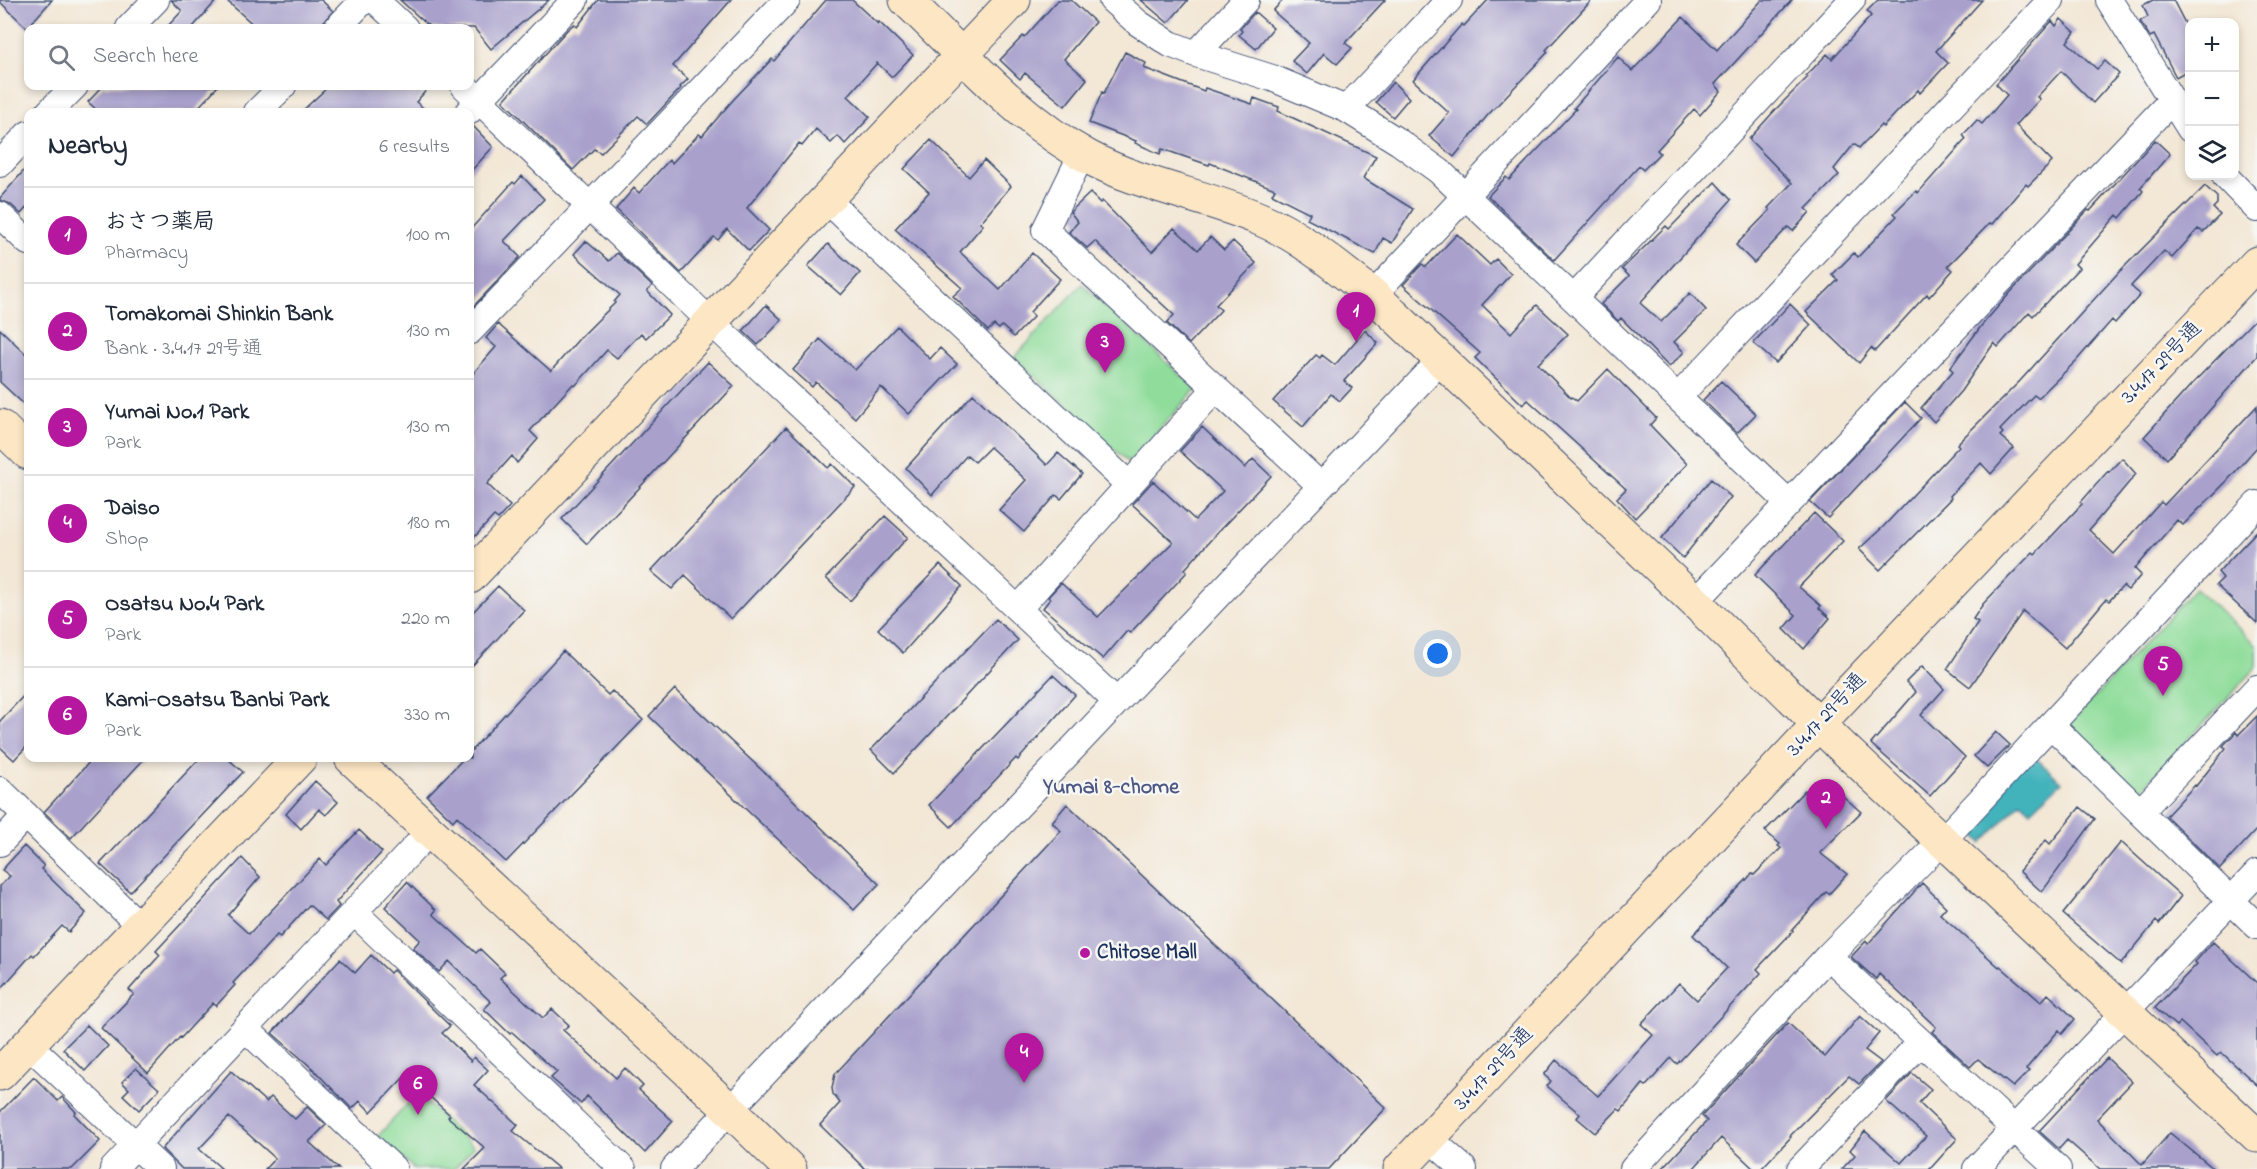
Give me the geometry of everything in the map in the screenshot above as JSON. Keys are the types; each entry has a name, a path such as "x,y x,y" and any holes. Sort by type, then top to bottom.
{"street":[{"path":"133,24 156,0"},
{"path":"341,24 364,0"},
{"path":"375,0 401,24"},
{"path":"576,0 471,99 589,205 1116,702"},
{"path":"474,327 787,0"},
{"path":"906,0 1008,99 1082,154 1115,170 1261,219 1315,250 1373,295 1942,841 2257,1136"},
{"path":"474,573 1014,0"},
{"path":"1112,0 1138,23 1170,44 1272,78 1346,109 1399,142 1439,171 1789,503"},
{"path":"1196,54 1246,0"},
{"path":"1346,109 1449,0"},
{"path":"1373,295 1648,0"},
{"path":"1574,298 1852,0"},
{"path":"1678,397 2051,0"},
{"path":"2109,0 2188,126"},
{"path":"53,108 71,90"},
{"path":"261,108 279,90"},
{"path":"1695,602 2171,101"},
{"path":"0,164 24,138"},
{"path":"1082,154 1045,230 1322,486"},
{"path":"2229,180 2257,209"},
{"path":"826,199 1129,485"},
{"path":"0,215 24,238"},
{"name":"3.4.17 29号通","path":"1400,1169 2257,263"},
{"path":"674,1169 1441,360"},
{"path":"1018,609 1215,388"},
{"path":"0,426 24,449"},
{"path":"1633,1169 1828,956 2052,726 2257,504"},
{"path":"2140,812 2257,688"},
{"path":"2052,726 2257,926"},
{"path":"0,1074 296,762"},
{"path":"355,762 729,1109 790,1169"},
{"path":"0,790 140,926"},
{"path":"0,843 26,815"},
{"path":"114,1169 430,831"},
{"path":"1976,1169 2257,873"},
{"path":"354,912 623,1169"},
{"path":"1828,956 2058,1169"},
{"path":"245,1028 394,1169"},
{"path":"1800,1169 1921,1042"},
{"path":"28,1044 161,1169"},
{"path":"1429,1138 1464,1169"}],"green space":[{"path":"1082,284 1196,389 1129,463 1014,358"},
{"path":"2195,588 2257,645 2257,667 2139,792 2069,725"},
{"path":"417,1094 474,1147 454,1169 414,1169 378,1136"}],"water":[{"path":"2029,752 2062,782 2031,811 2021,802 1982,843 1963,823"}],"building":[{"path":"0,0 52,0 31,24 24,25"},
{"path":"171,0 217,0 196,24 170,24 182,11"},
{"path":"226,0 321,0 333,11 322,24 253,24"},
{"path":"400,0 549,0 491,49 474,28 474,24 427,24"},
{"path":"598,0 731,0 673,66 688,79 681,88 647,124 638,116 601,153 594,149 573,170 503,101 567,30 574,24 577,27"},
{"path":"826,0 852,0 913,55 892,77 877,63 848,96 870,117 845,144 838,136 831,143 816,129 802,146 799,143 747,208 769,230 749,251 727,229 718,240 714,237 681,273 616,209 634,188 639,193 669,160 672,163 699,134 702,136 772,59 774,61"},
{"path":"1058,0 1071,0 1095,22 1064,59 1087,79 1065,106 1025,73 1020,79 1000,60 1023,36 1024,38"},
{"path":"1141,0 1188,0 1168,23"},
{"path":"1283,0 1385,0 1345,43 1352,48 1337,64 1324,53 1307,74 1292,61 1309,43 1273,11"},
{"path":"1488,0 1592,0 1546,50 1548,52 1487,116 1454,157 1429,136 1449,113 1413,80 1462,24 1464,26"},
{"path":"1762,0 1792,0 1715,84 1721,91 1700,115 1694,109 1657,150 1660,153 1643,170 1639,166 1554,260 1488,196 1506,177 1509,180 1576,109 1574,108 1618,57 1632,71 1683,17 1717,50"},
{"path":"1878,0 1982,0 1936,51 1948,63 1920,93 1918,90 1883,127 1881,125 1859,148 1854,144 1834,169 1839,175 1806,209 1810,212 1793,231 1788,227 1754,263 1736,245 1792,183 1749,139 1827,54 1832,59 1871,16 1867,11"},
{"path":"2153,0 2173,0 2185,23 2185,72 2176,77 2154,35 2150,37 2140,21 2148,17 2143,5"},
{"path":"1255,12 1273,28 1256,49 1239,35 1242,31 1240,29"},
{"path":"2061,19 2075,32 2067,42 2097,69 2105,61 2119,74 2093,103 2061,71 2037,97 2040,99 2016,125 2052,162 2028,186 2026,184 1992,224 1990,223 1948,266 1953,270 1929,297 1927,294 1875,351 1871,348 1859,363 1806,312 1838,280 1832,275 1854,253 1858,257 1897,216 1894,213 1916,191 1918,193 1966,139 1963,135 1977,120 1982,124 2007,95 1996,84 2052,21 2056,26"},
{"path":"1125,52 1146,63 1144,68 1204,91 1205,88 1252,104 1254,98 1279,107 1278,111 1376,156 1363,178 1413,209 1392,243 1383,238 1375,254 1307,219 1310,213 1272,194 1275,189 1210,163 1209,165 1162,149 1160,154 1135,143 1136,141 1089,123 1102,92 1104,93"},
{"path":"1393,82 1409,98 1393,117 1376,102"},
{"path":"99,90 214,90 198,108 95,108 88,102"},
{"path":"325,90 426,90 416,102 423,108 305,108"},
{"path":"474,127 493,147 474,168"},
{"path":"931,140 969,177 984,160 1011,186 980,223 983,225 960,252 1000,290 1032,253 1060,279 1030,312 1034,316 1014,337 1002,326 999,329 994,325 988,331 953,296 962,288 895,229 929,192 904,169"},
{"path":"2155,140 2170,154 2140,188 2143,191 2120,218 2117,215 2075,264 2079,268 2033,316 2029,312 1998,347 1994,343 1961,391 1934,422 1921,408 1953,371 1950,368 1982,325"},
{"path":"24,171 24,211 21,214 0,198"},
{"path":"522,176 544,199 504,241 520,257 474,306 474,226 513,182 515,184"},
{"path":"1715,182 1731,200 1640,303 1661,322 1690,293 1706,310 1674,342 1684,352 1669,367 1621,318 1618,321 1601,304 1629,276 1622,269 1666,226 1669,229"},
{"path":"2205,186 2217,197 2217,204 2213,208 2220,215 2203,232 2198,229 2172,258 2164,251 2131,286 2140,295 2115,323 2112,320 2076,361 2038,398 2034,395 2000,430 2003,433 2000,436 2014,448 1991,474 1981,463 1950,496 1951,498 1880,570 1859,549 1883,527 1959,446 1957,444 2020,381 2118,273"},
{"path":"1090,193 1100,203 1102,201 1152,252 1174,228 1198,250 1210,237 1224,250 1233,241 1256,263 1216,305 1221,310 1189,344 1167,323 1174,315 1095,241 1087,248 1069,232 1078,222 1070,212"},
{"path":"1457,234 1490,265 1496,259 1511,274 1482,305 1511,333 1537,305 1568,334 1538,364 1571,398 1577,401 1608,369 1656,418 1650,425 1687,464 1635,518 1617,498 1626,489 1528,400 1523,405 1475,358 1480,353 1403,285 1422,264 1426,267"},
{"path":"586,241 609,261 617,253 652,286 647,291 670,315 646,338 641,333 617,358 607,350 530,431 538,439 517,463 512,456 487,484 510,506 498,519 494,516 474,538 474,372 496,347 486,338 498,324 551,371 620,295 574,254"},
{"path":"828,244 860,273 841,295 808,266"},
{"path":"1790,304 1811,325 1776,363 1753,343"},
{"path":"766,305 782,320 758,345 743,331"},
{"path":"2257,317 2257,356 2167,459 2144,437"},
{"path":"897,326 930,359 940,348 957,364 909,414 881,387 855,418 816,382 812,387 793,370 820,339 855,370"},
{"path":"0,329 24,352 24,404 0,382"},
{"path":"1365,330 1378,343 1344,381 1352,388 1340,401 1331,394 1303,427 1273,401 1316,355 1320,358 1322,355 1335,365"},
{"path":"708,362 734,386 587,544 562,519"},
{"path":"1721,381 1756,414 1737,433 1703,400"},
{"path":"973,394 1047,465 1058,453 1082,474 1061,499 1056,495 1024,532 999,510 1026,480 990,447 975,462 967,455 932,495 906,468"},
{"path":"1905,402 1921,418 1828,518 1810,502"},
{"path":"2257,406 2257,447 2183,525 2177,520 2135,569 2141,575 2128,590 2123,586 2109,601 2106,599 2065,648 2023,611 1970,687 1947,669 1978,622 1973,619 1983,604 2033,552 2035,554 2122,458 2136,474 2089,530 2114,554 2161,502 2164,505"},
{"path":"786,427 828,468 832,464 855,487 731,619 685,575 672,589 651,571"},
{"path":"1202,427 1245,468 1253,459 1271,476 1185,569 1187,572 1130,633 1127,631 1103,659 1043,608 1050,599 1048,597 1061,583 1098,617 1173,542 1132,504 1153,481 1195,520 1223,491 1180,451"},
{"path":"1711,479 1731,497 1683,558 1662,538"},
{"path":"1814,513 1843,541 1799,587 1821,606 1819,608 1830,618 1804,649 1784,629 1796,615 1755,575"},
{"path":"885,516 908,537 850,601 826,578"},
{"path":"2257,531 2257,623 2216,585 2223,578 2218,572"},
{"path":"940,565 962,586 903,653 878,629"},
{"path":"498,586 524,610 474,664 474,611"},
{"path":"996,619 1018,640 894,773 871,750"},
{"path":"563,651 608,695 612,691 643,720 506,862 457,816 453,821 427,796 460,762 474,762 474,748"},
{"path":"1922,666 1944,689 1921,715 1965,757 1930,796 1871,744 1916,692 1906,682"},
{"path":"1053,675 1075,695 1018,760 1016,758 951,827 929,805"},
{"path":"675,689 879,884 854,910 649,716"},
{"path":"24,695 24,749 14,760 0,747 0,721"},
{"path":"2257,716 2257,829 2220,869 2166,816 2196,786 2226,748 2223,746 2236,732 2238,735"},
{"path":"1996,732 2010,745 1987,768 1974,756"},
{"path":"89,762 141,762 71,838 44,812"},
{"path":"196,762 232,762 243,772 130,892 100,864"},
{"path":"315,781 338,802 326,815 319,809 301,829 286,814"},
{"path":"1828,783 1861,812 1820,853 1847,874 1829,894 1826,892 1757,969 1761,973 1677,1064 1671,1058 1646,1086 1643,1084 1621,1111 1618,1109 1595,1133 1577,1118 1580,1114 1547,1086 1551,1081 1544,1075 1556,1060 1598,1096 1653,1035 1641,1024 1679,983 1697,1000 1727,968 1693,935 1752,874 1754,875 1781,848 1778,846 1780,844 1765,831 1805,790 1814,798"},
{"name":"Chitose Mall","path":"1067,804 1386,1108 1329,1169 865,1169 820,1125 840,1103 833,1094 835,1074 1061,831 1052,822"},
{"path":"2080,807 2095,819 2042,892 2019,871 2046,840 2050,844"},
{"path":"359,830 382,852 336,902 339,906 326,920 309,905 280,937 277,935 233,983 235,985 216,1006 213,1003 148,1073 101,1028 134,994 129,990 160,955 156,951 242,858 260,877 228,915 249,934 320,859 326,865"},
{"path":"2121,842 2181,896 2159,924 2156,921 2121,964 2063,914"},
{"path":"24,846 44,866 41,869 86,913 69,932 62,926 34,956 32,954 0,990 0,886 10,876 2,870"},
{"path":"407,882 436,910 433,914 476,953 480,949 505,973 500,978 543,1018 552,1009 569,1025 563,1030 616,1078 625,1068 643,1086 639,1090 673,1121 645,1153 587,1096 581,1104 551,1078 557,1072 512,1032 510,1034 484,1009 491,1002 449,961 439,972 413,948 420,940 385,907"},
{"path":"1922,883 1946,907 1940,914 1999,967 2041,1002 2048,994 2075,1019 2062,1034 2059,1030 2026,1069 2029,1071 2013,1087 1978,1059 1970,1067 1932,1032 1936,1027 1879,974 1876,979 1851,957 1866,941 1868,944"},
{"path":"2213,942 2257,983 2257,1085 2221,1052 2217,1056 2180,1022 2176,1026 2155,1008 2197,964 2195,962"},
{"path":"371,955 390,973 393,970 450,1026 442,1033 471,1061 474,1057 488,1070 474,1085 518,1125 513,1131 559,1169 464,1169 485,1148 448,1117 450,1115 406,1075 371,1112 360,1101 352,1109 312,1068 272,1033 340,959 355,973"},
{"path":"1860,1016 1879,1033 1865,1050 1881,1062 1859,1084 1849,1076 1761,1169 1754,1169 1721,1138 1693,1169 1662,1169 1707,1121 1702,1116 1788,1023 1825,1057"},
{"path":"87,1025 108,1046 85,1071 63,1049"},
{"path":"2107,1058 2132,1082 2097,1119 2142,1165 2170,1133 2214,1169 2100,1169 2067,1140 2059,1149 2039,1131"},
{"path":"136,1068 159,1089 139,1110 123,1095 129,1089 122,1082"},
{"path":"231,1071 266,1102 271,1097 295,1119 307,1107 326,1125 309,1142 339,1169 265,1169 275,1158 229,1117 199,1149 222,1169 182,1169 162,1149"},
{"path":"1912,1073 1931,1089 1919,1103 1957,1139 1930,1169 1842,1169 1855,1155 1850,1150 1865,1131 1901,1163 1926,1136 1886,1101"},
{"path":"34,1077 58,1101 62,1097 76,1112 74,1114 100,1141 72,1169 0,1169 0,1112"}],"place":[{"name":"おさつ薬局","path":"1356,342"},
{"name":"Yumai No.1 Park","path":"1105,373"},
{"name":"Osatsu No.4 Park","path":"2163,696"},
{"name":"Tomakomai Shinkin Bank","path":"1826,829"},
{"name":"Chitose Mall","path":"1085,953"},
{"name":"Daiso","path":"1024,1083"},
{"name":"Kami-Osatsu Banbi Park","path":"418,1115"}],"district":[{"name":"Yumai 8-chome","path":"1111,788"}]}
